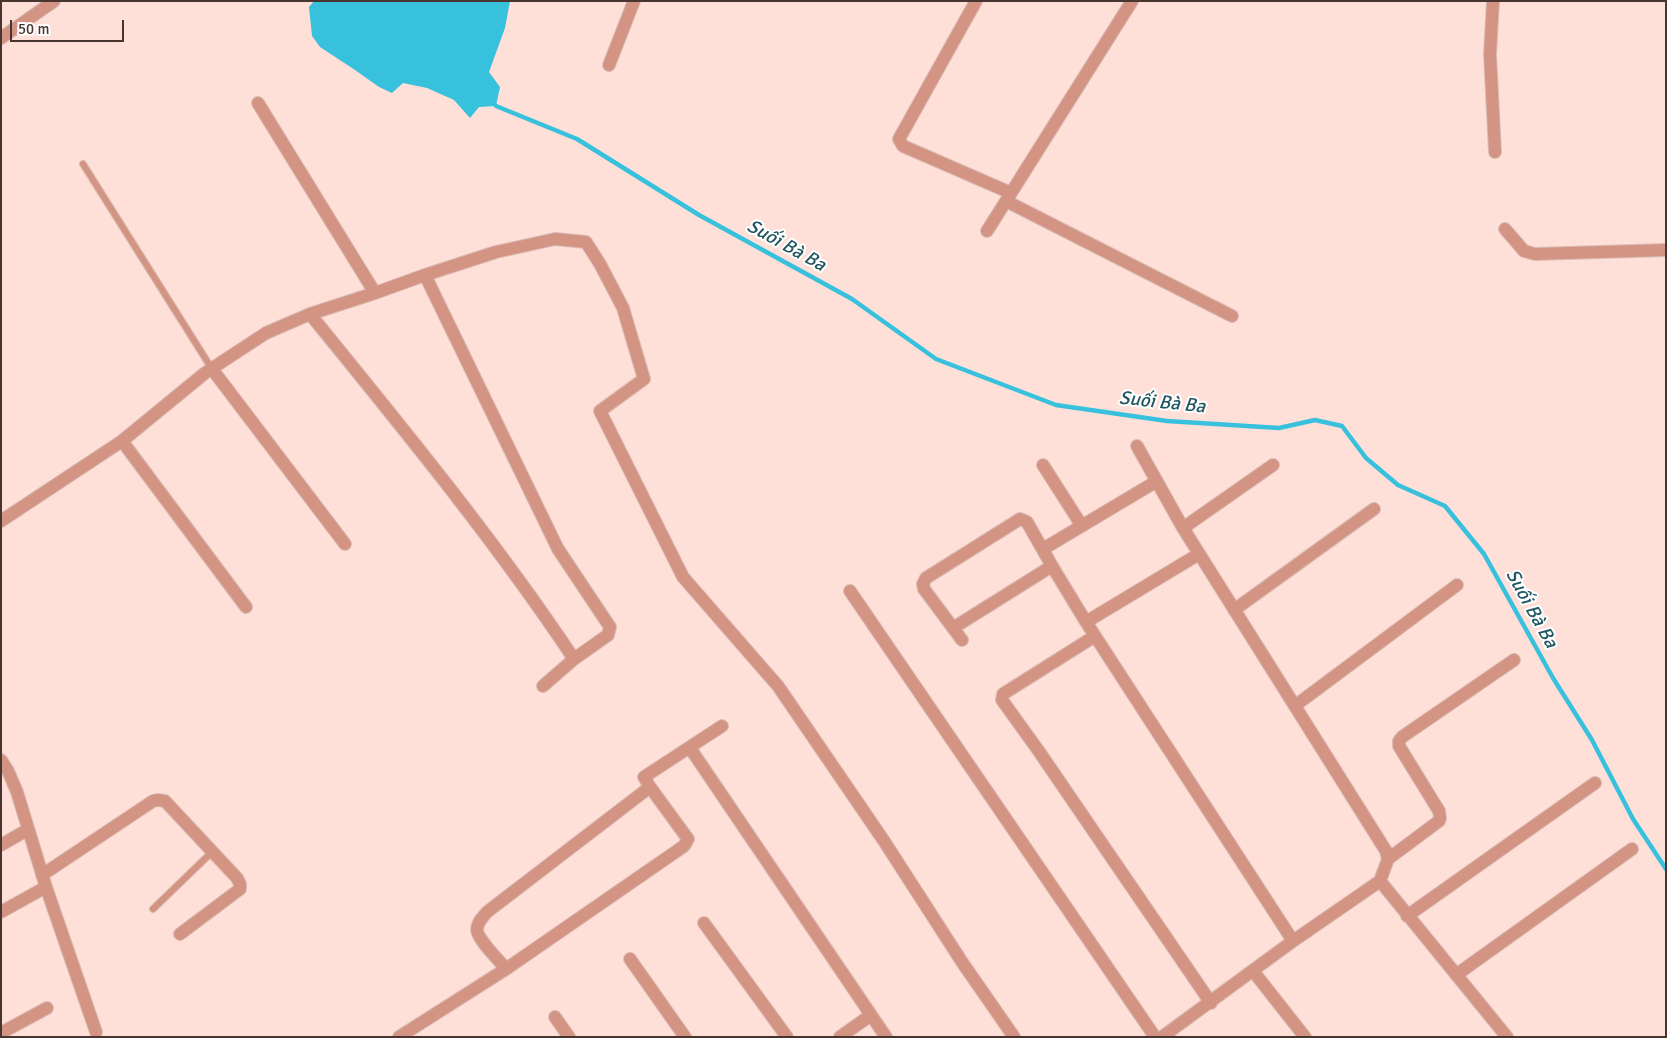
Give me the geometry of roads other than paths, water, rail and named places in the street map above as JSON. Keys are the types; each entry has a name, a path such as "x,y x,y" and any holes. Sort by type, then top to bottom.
{"street":[{"path":"1,38 54,1"},
{"path":"609,65 634,1"},
{"path":"976,1 899,139 903,146 1009,197 1232,316"},
{"path":"987,231 1132,1"},
{"path":"1493,1 1490,54 1495,152"},
{"path":"258,103 375,293"},
{"path":"1505,229 1524,251 1535,254 1666,250"},
{"path":"1,521 122,441 212,369 266,333 310,314 496,252 555,240 586,242 623,308 644,379 600,411 683,577 778,686 1014,1037"},
{"path":"424,275 558,549 610,627 608,635 574,659 543,686"},
{"path":"310,314 418,448 541,610 574,659"},
{"path":"212,369 345,544"},
{"path":"122,441 246,607"},
{"path":"1136,446 1158,481 1183,528 1296,705 1386,851 1388,859"},
{"path":"1043,465 1082,526"},
{"path":"1183,528 1273,465"},
{"path":"1043,549 1158,481"},
{"path":"1234,610 1374,509"},
{"path":"962,640 924,589 923,584 926,578 1020,519 1027,522 1086,622 1294,941"},
{"path":"1086,622 1199,554"},
{"path":"953,628 1052,566"},
{"path":"1296,705 1457,585"},
{"path":"850,591 1155,1037"},
{"path":"1095,636 1002,694 1002,700 1044,758 1211,1003"},
{"path":"1162,1037 1380,881 1388,859 1439,821 1438,811 1399,746 1399,741 1402,737 1514,660"},
{"path":"399,1037 506,969 687,842 688,839 644,777 722,726"},
{"path":"690,748 886,1037"},
{"path":"1,760 17,792 27,830 96,1032"},
{"path":"1407,916 1595,783"},
{"path":"506,969 481,939 477,930 479,922 487,912 650,787"},
{"path":"1,912 153,801 158,800 166,801 240,884 240,889 180,934"},
{"path":"1,845 27,830"},
{"path":"1456,975 1632,849"},
{"path":"1380,881 1507,1037"},
{"path":"704,923 788,1037"},
{"path":"630,959 685,1037"},
{"path":"1253,971 1305,1037"},
{"path":"1,1033 47,1008"},
{"path":"840,1037 871,1015"},
{"path":"555,1017 569,1037"}],"lane":[{"path":"83,164 212,369"},
{"path":"153,909 212,852"}],"water":[{"path":"314,1 510,1 505,28 489,72 500,87 496,106 479,107 470,118 454,100 427,88 403,83 392,93 379,87 320,47 312,36 309,7"}],"waterway":[{"name":"Suối Bà Ba","path":"496,106 577,139 699,215 852,299 936,359 1056,405 1167,421 1279,428 1315,420 1342,426 1366,458 1398,485 1445,506 1484,554 1553,678 1592,740 1633,819 1666,869"}]}
